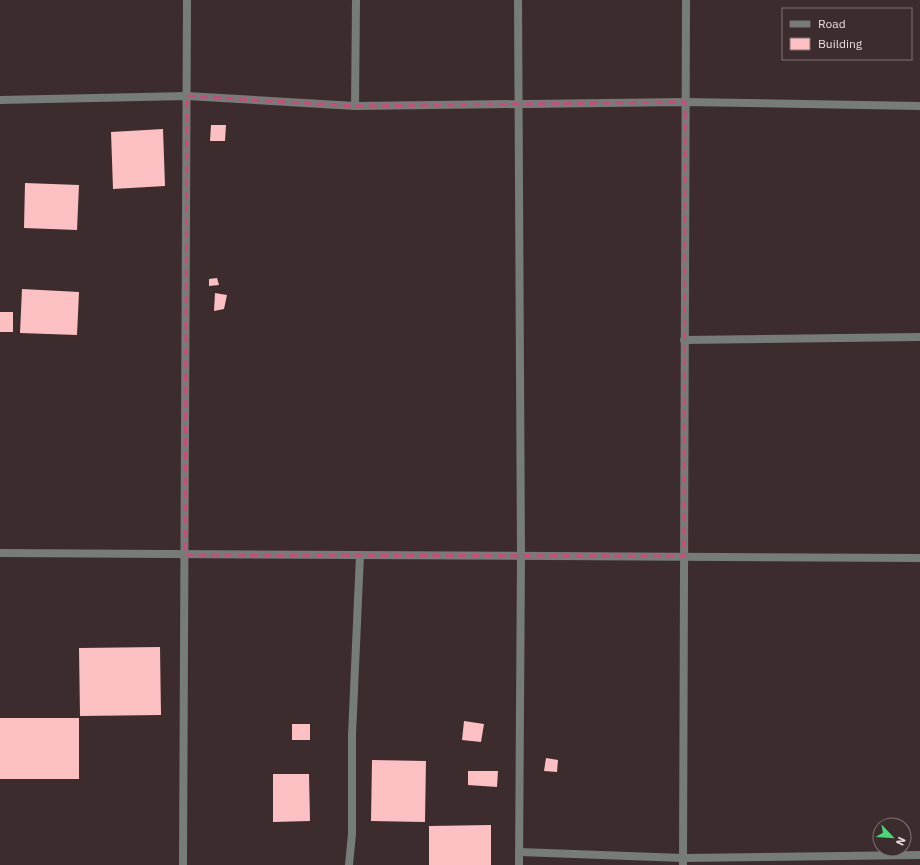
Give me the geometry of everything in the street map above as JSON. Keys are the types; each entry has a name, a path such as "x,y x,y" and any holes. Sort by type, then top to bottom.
{"street":[{"path":"184,865 188,0"},
{"path":"355,106 356,0"},
{"path":"518,0 521,556 519,865"},
{"path":"683,861 686,0"},
{"path":"0,100 187,96 355,106 685,102 920,106"},
{"path":"684,340 920,337"},
{"path":"0,553 920,558"},
{"path":"349,865 352,834 352,735 360,555"},
{"path":"519,852 683,861 920,855"}],"highlighted area":[{"path":"187,96 355,106 685,102 684,556 185,555"}],"building":[{"path":"211,125 226,125 225,141 210,141"},
{"path":"163,129 165,186 113,189 111,132"},
{"path":"25,183 79,185 77,230 24,228"},
{"path":"217,278 219,285 209,286 209,279"},
{"path":"22,289 79,292 77,335 20,333"},
{"path":"215,293 227,295 224,309 214,311"},
{"path":"0,312 13,312 13,332 0,332"},
{"path":"160,647 161,715 80,716 79,648"},
{"path":"0,718 79,718 79,779 0,779"},
{"path":"464,721 484,724 481,742 462,740"},
{"path":"292,724 310,724 310,740 292,740"},
{"path":"546,758 558,760 557,772 544,771"},
{"path":"372,760 426,761 425,822 371,821"},
{"path":"468,771 498,771 497,787 468,785"},
{"path":"273,774 309,774 310,821 273,822"},
{"path":"491,825 491,865 429,865 429,826"}]}
